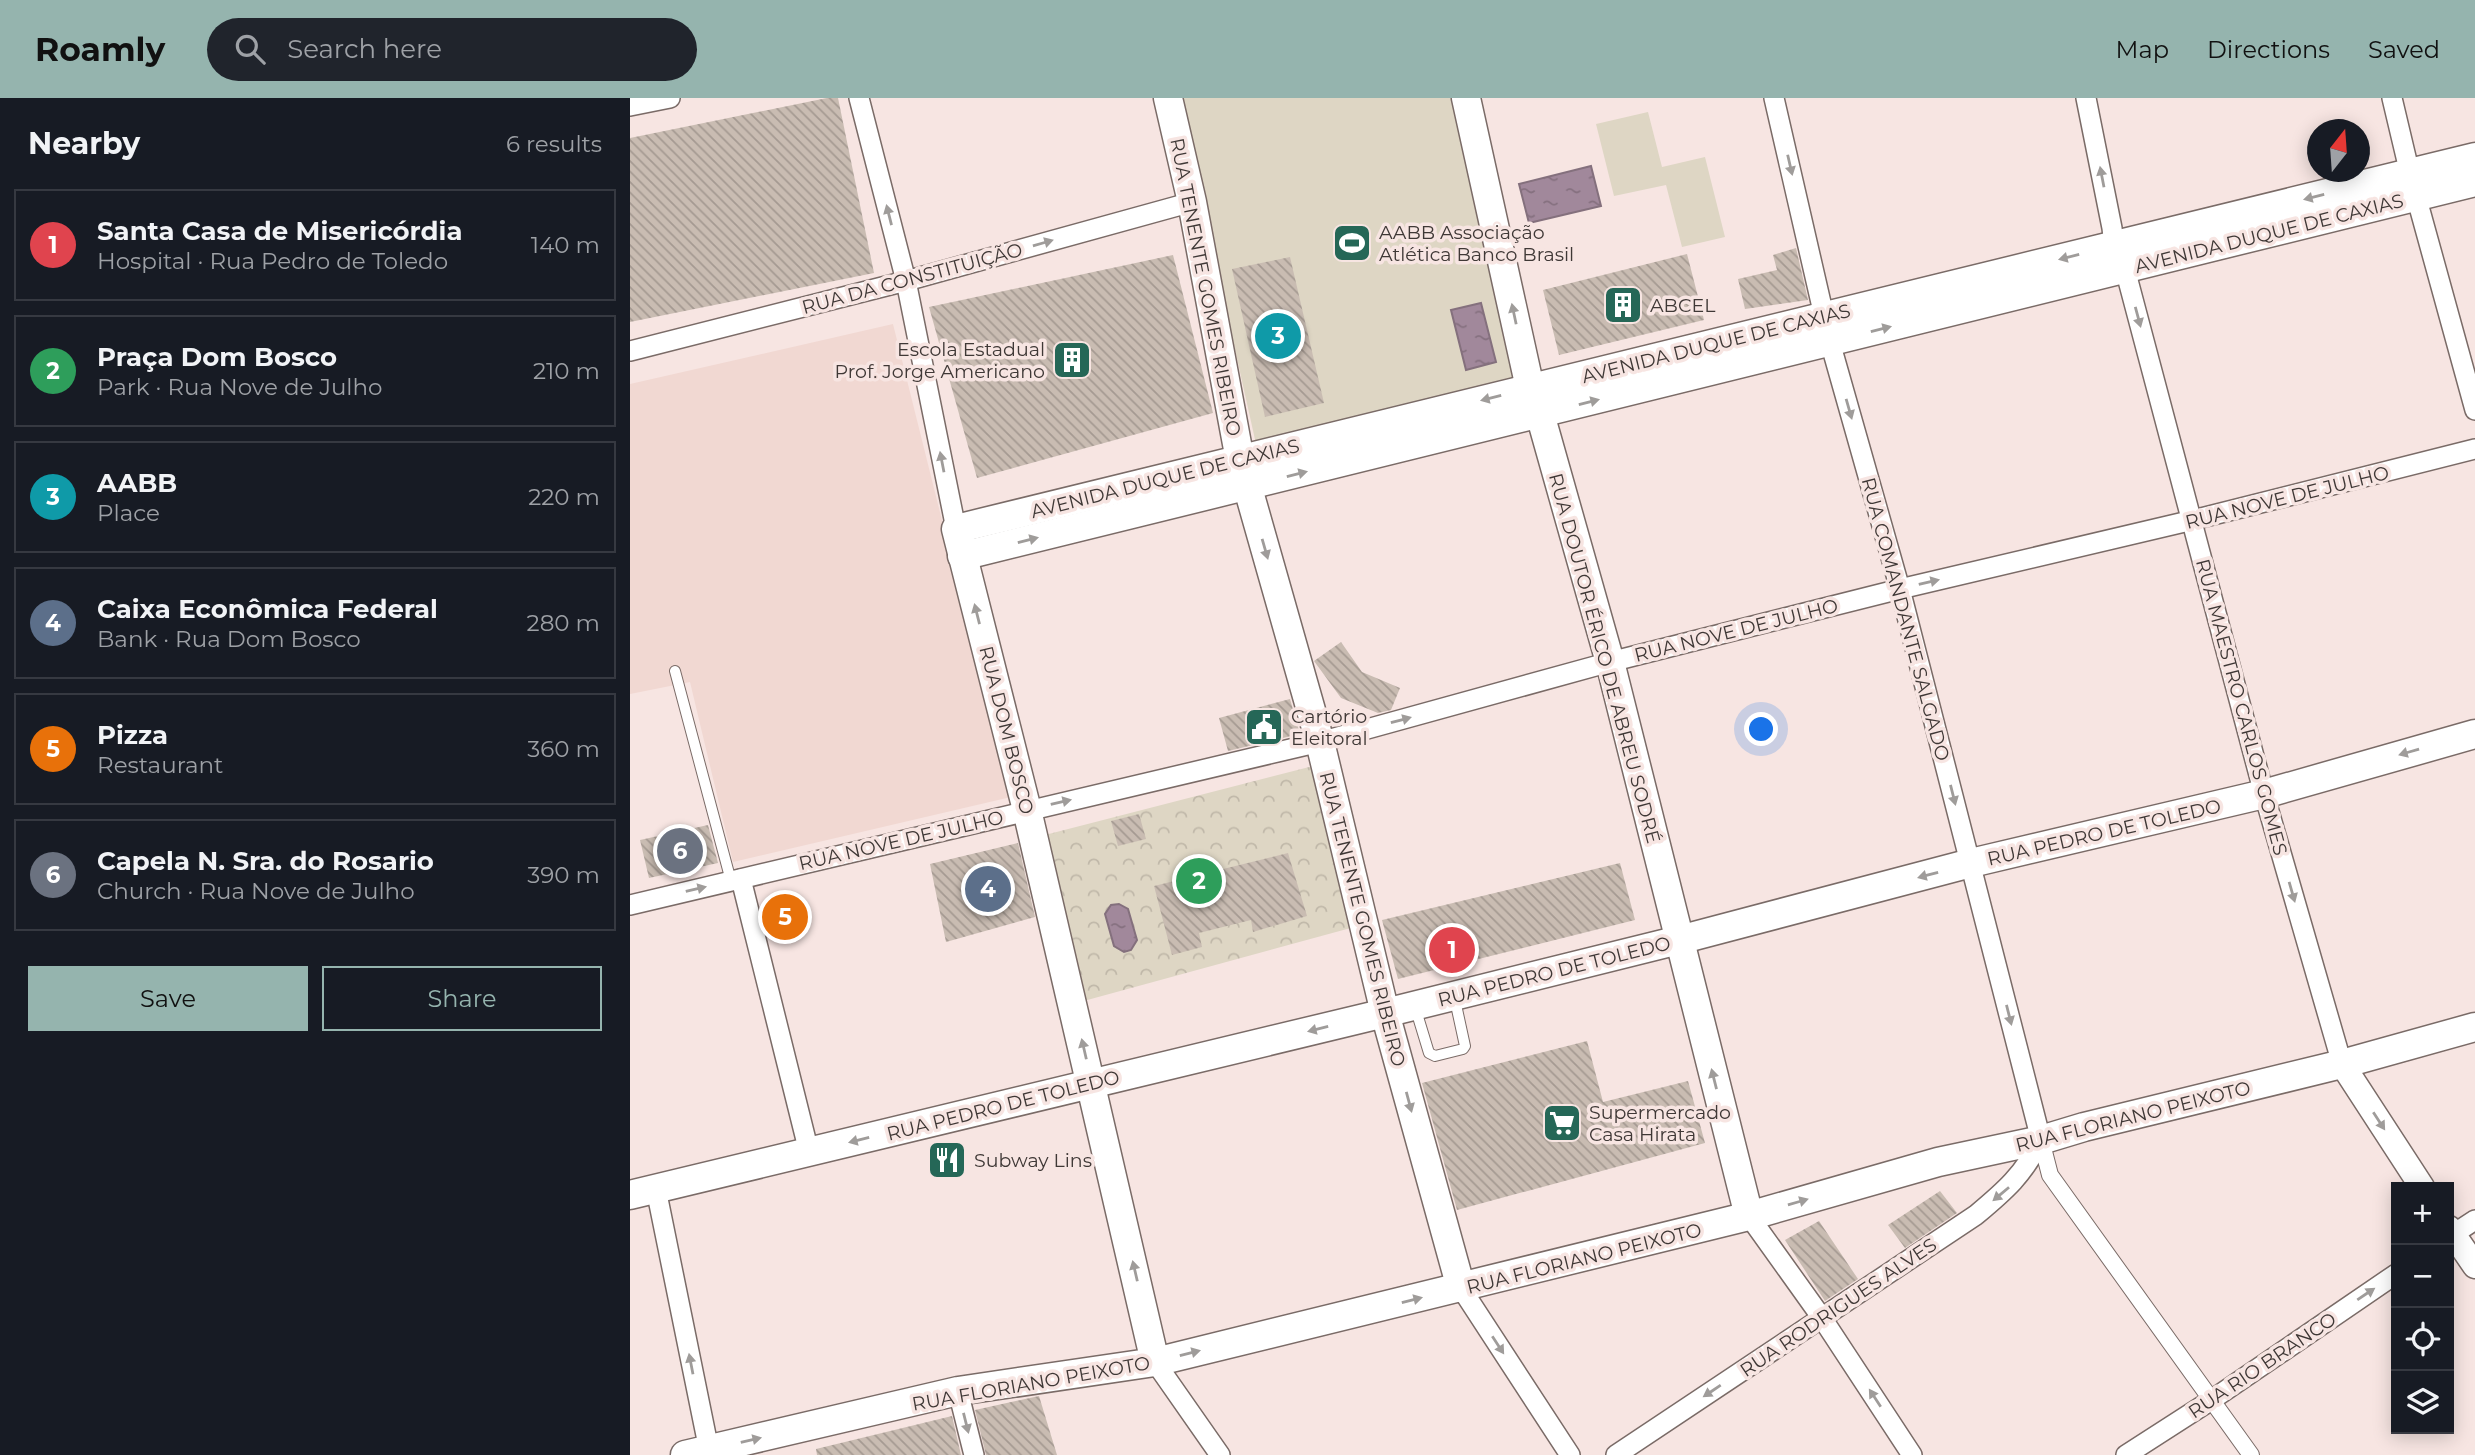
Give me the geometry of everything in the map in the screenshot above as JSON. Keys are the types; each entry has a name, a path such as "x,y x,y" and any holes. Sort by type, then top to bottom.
{"main road":[{"name":"RUA TENENTE GOMES RIBEIRO","path":"1168,98 1192,202 1244,473 1320,742 1385,1013 1461,1288"},
{"name":"RUA DOUTOR ÉRICO DE ABREU SODRÉ","path":"1466,98 1535,401 1610,662 1749,1216"},
{"name":"AVENIDA DUQUE DE CAXIAS","path":"962,556 1244,473 2413,185 2475,157"},
{"name":"AVENIDA DUQUE DE CAXIAS","path":"1827,329 2081,279 2152,237 2413,185 2475,182"},
{"name":"AVENIDA DUQUE DE CAXIAS","path":"956,529 1244,473"},
{"name":"RUA DOM BOSCO","path":"956,529 1027,810 1155,1362"},
{"name":"RUA PEDRO DE TOLEDO","path":"643,1192 1415,1006 1971,863 2264,794 2475,734"},
{"name":"RUA FLORIANO PEIXOTO","path":"701,1453 958,1391 1155,1362 1749,1216 1938,1162 2041,1140 2342,1064 2475,1027"}],"street":[{"path":"630,106 670,98"},
{"name":"RUA DOM BOSCO","path":"859,98 906,281 956,529"},
{"name":"RUA COMANDANTE SALGADO","path":"1774,98 1827,329 1900,589 2041,1140"},
{"name":"RUA MAESTRO CARLOS GOMES","path":"2086,98 2119,258 2193,520 2264,794 2342,1064"},
{"path":"2392,98 2475,410"},
{"name":"RUA DA CONSTITUIÇÃO","path":"630,351 906,281 1192,202"},
{"name":"RUA NOVE DE JULHO","path":"630,905 1320,742 1610,662 2475,449"},
{"path":"736,880 809,1152"},
{"path":"2342,1064 2419,1182"},
{"path":"2041,1140 2050,1175 2251,1455"},
{"name":"RUA RODRIGUES ALVES","path":"1616,1455 1976,1214 2011,1186 2028,1164 2041,1140"},
{"path":"643,1192 701,1453"},
{"path":"1749,1216 1822,1318 1912,1455"},
{"path":"2454,1231 2475,1220"},
{"path":"2454,1238 2475,1266"},
{"name":"RUA RIO BRANCO","path":"2126,1455 2213,1399 2391,1276"},
{"path":"1461,1288 1570,1455"},
{"path":"1155,1362 1220,1455"},
{"path":"958,1391 974,1455"}],"lane":[{"path":"675,671 736,880"},
{"path":"1415,1006 1429,1053 1435,1056 1444,1054 1465,1046 1454,996"}],"shaded area":[{"path":"893,324 1011,797 733,862 690,682 630,694 630,384"}],"green space":[{"name":"AABB Associação Atlética Banco Brasil","path":"1179,98 1458,98 1527,388 1258,453"},
{"path":"1648,112 1662,167 1705,157 1725,237 1682,247 1666,185 1614,196 1596,124"},
{"path":"1317,765 1358,926 1080,1002 1041,836"}],"water":[{"path":"1591,166 1601,206 1529,223 1519,184"},
{"path":"1481,303 1496,362 1466,370 1451,310"},
{"path":"1119,904 1128,909 1137,940 1131,950 1124,952 1114,946 1105,914 1111,905"}],"building":[{"path":"838,98 874,273 630,322 630,138"},
{"path":"1796,248 1808,300 1745,309 1738,279 1777,270 1773,255"},
{"name":"ABCEL","path":"1687,254 1704,320 1559,355 1543,290"},
{"name":"Escola Estadual Prof. Jorge Americano","path":"1173,255 1213,413 977,478 929,307"},
{"path":"1290,257 1324,403 1265,417 1232,269"},
{"path":"1341,642 1362,672 1400,688 1391,710 1378,713 1341,698 1314,661"},
{"name":"Cartório Eleitoral","path":"1290,699 1300,734 1228,751 1219,718"},
{"path":"1139,814 1146,839 1118,846 1111,821"},
{"path":"708,825 718,863 649,878 640,840"},
{"path":"1018,843 1035,917 946,942 930,864"},
{"path":"1288,853 1307,916 1253,932 1251,920 1199,933 1202,947 1172,955 1154,886"},
{"path":"1620,863 1635,920 1398,979 1382,920"},
{"name":"Supermercado Casa Hirata","path":"1587,1041 1603,1102 1688,1081 1705,1143 1457,1210 1422,1083"},
{"path":"1940,1191 1957,1213 1905,1248 1888,1225"},
{"path":"1819,1221 1858,1279 1825,1301 1785,1240"},
{"path":"1039,1396 1057,1455 986,1455 975,1410"},
{"path":"952,1416 961,1455 817,1455 816,1449"}],"place":[{"name":"AABB Associação Atlética Banco Brasil","path":"1352,243"},
{"name":"ABCEL","path":"1623,305"},
{"name":"AABB","path":"1278,336"},
{"name":"Escola Estadual Prof. Jorge Americano","path":"1072,360"},
{"name":"Cartório Eleitoral","path":"1264,727"},
{"name":"Capela N. Sra. do Rosario","path":"680,851"},
{"name":"Praça Dom Bosco","path":"1199,881"},
{"name":"Caixa Econômica Federal","path":"988,889"},
{"name":"Pizza","path":"785,917"},
{"name":"Santa Casa de Misericórdia","path":"1452,950"},
{"name":"Supermercado Casa Hirata","path":"1562,1123"},
{"name":"Subway Lins","path":"947,1160"}]}
